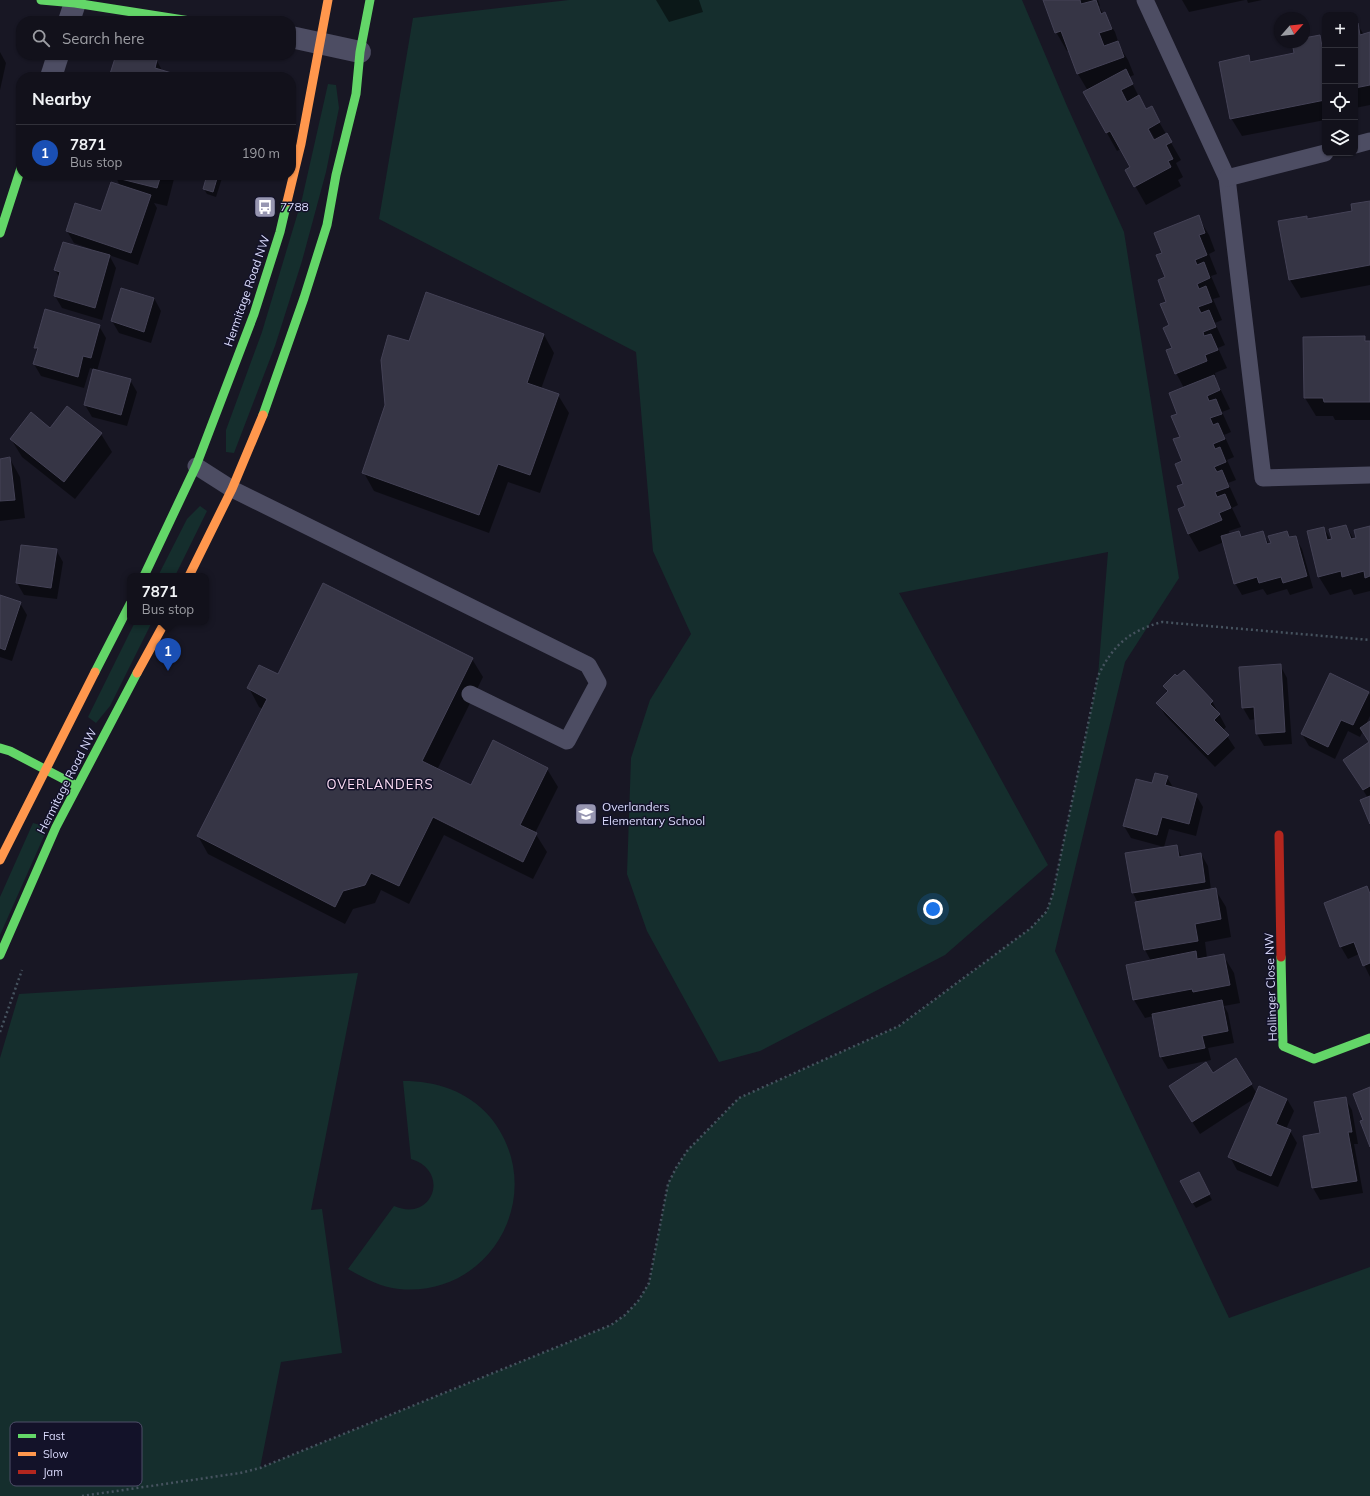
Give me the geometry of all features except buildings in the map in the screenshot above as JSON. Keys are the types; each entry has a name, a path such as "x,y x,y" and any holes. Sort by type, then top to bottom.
{"street":[{"path":"41,0 72,12 124,16"},
{"name":"Hermitage Road NW","path":"296,162 321,42 328,0"},
{"path":"190,573 232,489 269,402 304,298 326,225 356,94 360,52 370,0"},
{"path":"296,38 321,42 360,52"},
{"path":"53,72 56,60"},
{"path":"0,233 17,180"},
{"name":"Hermitage Road NW","path":"145,573 196,466 254,314 280,232 292,180"},
{"name":"Hermitage Road NW","path":"0,860 127,610"},
{"name":"Hermitage Road NW","path":"0,955 42,855 77,786 163,625"},
{"path":"0,748 10,751 77,786"},
{"name":"Hollinger Close NW","path":"1279,835 1283,1046 1314,1058 1370,1038"}],"lane":[{"path":"1145,0 1227,178 1263,478 1370,475"},
{"path":"1358,144 1370,142"},
{"path":"1227,178 1322,154"},
{"path":"196,466 232,489 588,665 598,683 567,741 470,694"}],"path":[{"path":"82,1496 240,1473 260,1468 611,1325 625,1315 639,1300 649,1283 668,1184 676,1168 687,1152 738,1098 899,1026 1031,928 1047,911 1053,893 1098,676 1106,659 1121,642 1134,632 1162,622 1370,640"},
{"path":"0,1032 24,965"}],"green space":[{"path":"569,0 1022,0 1067,106 1124,232 1179,578 1125,662 1055,951 1229,1318 1370,1267 1370,1496 0,1496 0,1058 19,994 358,973 311,1210 322,1209 342,1353 281,1362 260,1468 611,1325 625,1315 639,1300 649,1283 668,1184 676,1168 687,1151 739,1098 899,1026 1031,928 1047,911 1053,893 1098,676 1108,552 899,593 1048,865 945,955 760,1051 719,1062 647,931 627,874 631,758 650,700 691,634 653,551 636,352 379,219 413,18"},
{"path":"328,84 336,85 339,108 326,172 302,261 275,346 234,453 226,452 226,430 262,332 302,199"},
{"path":"200,506 207,511 176,573 160,573 187,519"},
{"path":"134,625 150,625 110,706 96,723 88,717"},
{"path":"33,823 44,826 44,836 0,935 0,897"},
{"path":"403,1081 427,1083 451,1089 472,1100 490,1117 507,1146 514,1176 512,1206 502,1234 485,1258 461,1276 432,1287 399,1289 372,1282 348,1269 394,1206 408,1209 419,1208 427,1202 432,1193 433,1184 431,1174 423,1165 411,1159"}],"traffic: fast":[{"path":"41,0 75,3 158,16"},
{"path":"263,415 304,298 327,225 336,175 356,94 360,52 370,0"},
{"path":"0,233 17,180"},
{"path":"145,573 196,466 254,314 280,232 287,202"},
{"path":"95,672 127,610"},
{"path":"0,955 56,827 137,673"},
{"path":"0,748 10,751 77,786"},
{"path":"1281,957 1283,1046 1314,1059 1370,1038"}],"traffic: slow":[{"path":"296,165 328,0"},
{"path":"287,202 292,180"},
{"path":"190,573 232,489 263,415"},
{"path":"137,673 163,625"},
{"path":"0,860 95,672"}],"traffic: jam":[{"path":"1279,835 1281,957"}],"place":[{"name":"7788","path":"265,207"},
{"name":"7871","path":"168,671"},
{"name":"Overlanders Elementary School","path":"586,814"}],"district":[{"name":"OVERLANDERS","path":"380,784"}]}
